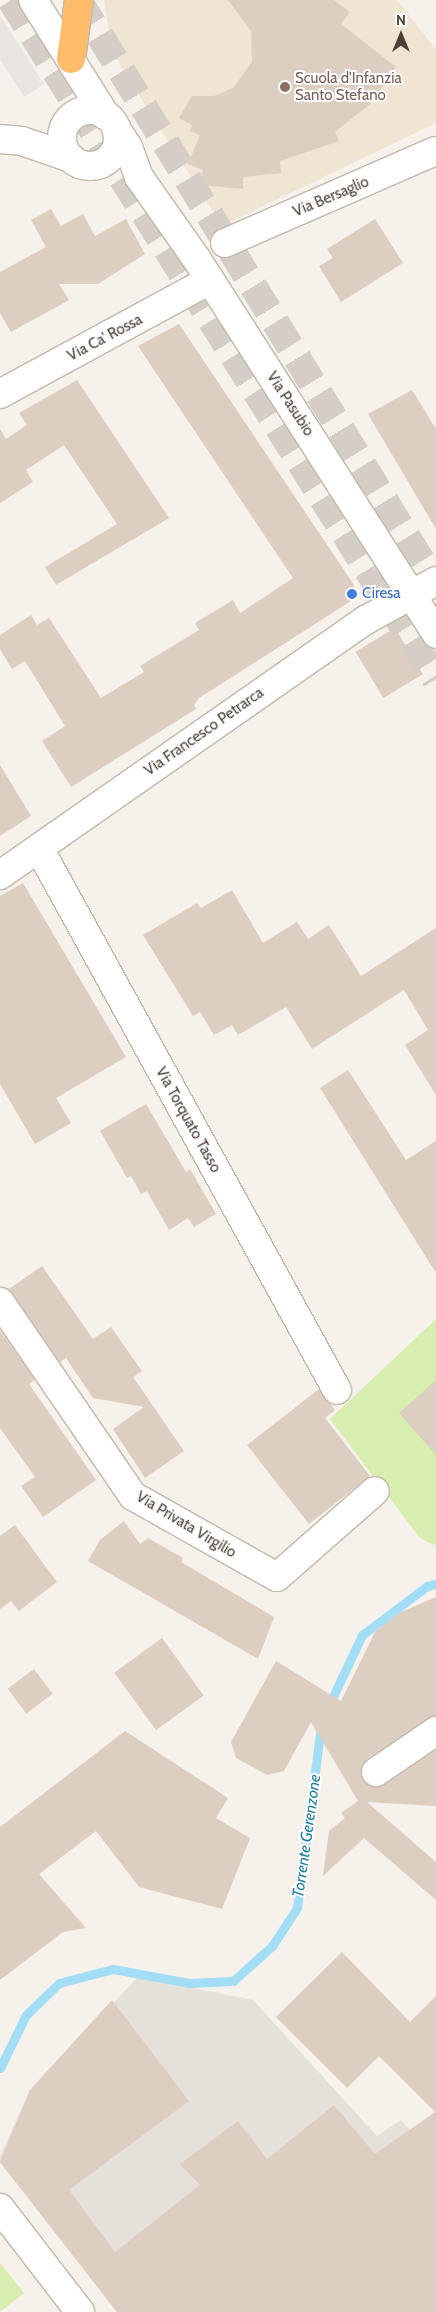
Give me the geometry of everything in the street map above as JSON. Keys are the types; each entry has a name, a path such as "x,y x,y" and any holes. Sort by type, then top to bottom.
{"highway":[{"path":"77,69 79,0"}],"street":[{"name":"Via Pasubio","path":"33,0 110,122 128,147 139,177 213,249 210,280 436,634"},
{"path":"71,158 62,143 71,120 77,69"},
{"path":"11,140 71,120 87,110 110,122 116,148 104,162"},
{"path":"11,140 71,158 86,166 104,162 139,177"},
{"name":"Via Bersaglio","path":"213,249 436,151"},
{"name":"Via Ca' Rossa","path":"0,394 210,280"},
{"name":"Via Francesco Petrarca","path":"0,875 40,850 366,620 436,581"},
{"name":"Via Torquato Tasso","path":"40,850 337,1390"},
{"name":"Via Privata Virgilio","path":"0,1302 133,1496 276,1578 375,1491"},
{"path":"376,1772 436,1731"},
{"path":"0,2208 80,2312"}],"shaded area":[{"name":"Scuola d'Infanzia Santo Stefano","path":"104,0 397,0 436,50 436,123 222,226 112,52"},
{"path":"0,16 44,84 24,97 0,59"},
{"path":"138,1977 253,2000 377,2136 401,2120 436,2159 436,2312 117,2312 0,2162 0,2156 30,2090"}],"green space":[{"path":"436,1319 436,1546 420,1538 330,1419"},
{"path":"0,2263 24,2293 0,2312"}],"building":[{"path":"228,0 334,0 350,12 341,24 396,67 370,104 335,132 339,141 280,161 281,173 243,177 243,189 200,185 203,170 188,164 200,135 190,131 192,125 179,118 192,96 214,96 233,88 252,62 251,31"},
{"path":"51,209 61,226 83,214 95,236 126,219 145,254 98,284 59,284 69,300 11,332 0,313 0,272 46,247 31,220"},
{"path":"375,219 403,263 341,302 319,266 333,258 327,249"},
{"path":"179,324 354,585 351,601 199,698 194,705 196,709 71,787 42,741 65,726 25,661 12,669 0,649 0,635 31,615 37,625 49,618 101,698 144,672 140,666 199,630 195,623 233,600 240,613 293,578 138,346"},
{"path":"77,380 169,518 56,585 45,567 117,524 64,445 26,470 33,482 0,503 0,429 6,439 27,425 19,413"},
{"path":"412,390 436,429 436,529 368,414"},
{"path":"395,628 423,674 383,698 356,652"},
{"path":"0,765 31,816 0,836"},
{"path":"23,883 126,1057 56,1098 71,1123 35,1144 0,1084 0,896"},
{"path":"232,890 263,943 297,922 308,939 329,925 361,976 436,928 436,1095 405,1045 428,1030 404,990 312,1049 286,1007 238,1035 232,1025 214,1035 200,1012 193,1016 143,935 197,903 201,908"},
{"path":"348,1070 406,1160 436,1141 436,1273 320,1088"},
{"path":"146,1104 186,1172 190,1169 216,1214 194,1227 188,1218 169,1230 147,1191 141,1194 131,1176 127,1178 100,1131"},
{"path":"42,1266 93,1339 111,1327 142,1371 133,1377 184,1451 145,1478 113,1429 144,1407 93,1398 66,1358 60,1362 9,1289"},
{"path":"0,1330 35,1380 29,1384 96,1480 43,1517 21,1486 35,1477 0,1428"},
{"path":"436,1380 436,1455 399,1413"},
{"path":"319,1389 335,1410 325,1418 370,1476 309,1524 247,1445"},
{"path":"124,1521 140,1544 148,1538 183,1558 181,1562 274,1617 258,1659 88,1561 100,1540"},
{"path":"15,1525 57,1582 19,1611 11,1601 0,1609 0,1536"},
{"path":"436,1597 436,1716 367,1759 360,1773 369,1786 378,1787 436,1750 436,1806 367,1802 436,1862 436,1900 364,1838 323,1876 329,1831 345,1818 341,1813 358,1801 311,1722 284,1771 267,1775 236,1758 231,1742 276,1661 341,1701 375,1632 399,1613"},
{"path":"162,1638 204,1695 156,1730 114,1673"},
{"path":"34,1669 53,1694 26,1714 8,1689"},
{"path":"125,1731 228,1798 216,1818 250,1838 222,1909 139,1887 96,1831 39,1874 86,1928 63,1932 0,1980 0,1827"},
{"path":"342,1952 410,2022 436,1996 436,2312 117,2312 0,2162 30,2090 112,2000 189,2101 69,2190 115,2252 200,2185 180,2164 238,2121 267,2159 334,2105 375,2154 435,2112 379,2056 347,2088 276,2017"}],"waterway":[{"name":"Torrente Gerenzone","path":"328,1707 362,1635 427,1586 436,1584"},
{"name":"Torrente Gerenzone","path":"0,2068 26,2015 59,1983 113,1969 189,1983 233,1981 272,1946 297,1908 321,1726"}],"tunnel":[{"path":"11,0 436,679"},
{"path":"78,0 436,585"}],"place":[{"name":"Scuola d'Infanzia Santo Stefano","path":"285,87"},
{"name":"Ciresa","path":"352,594"}]}
